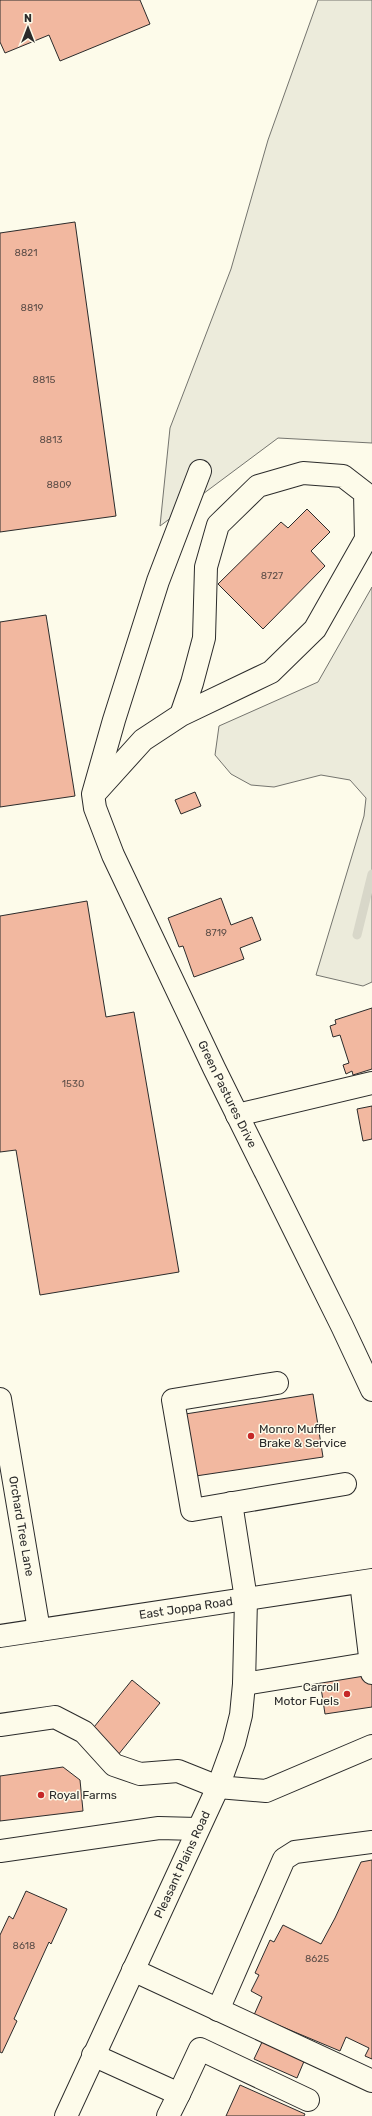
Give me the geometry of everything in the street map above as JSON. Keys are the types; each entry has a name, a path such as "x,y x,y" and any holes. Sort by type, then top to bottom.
{"street":[{"path":"93,794 114,720 156,589 200,471"},
{"path":"93,794 143,740 181,715 271,672 315,629 366,539 365,493 343,476 303,473 258,486 218,525 206,567 204,638 192,683 181,715"},
{"name":"Green Pastures Drive","path":"93,794 98,820 113,855 237,1115 342,1326 372,1390"},
{"path":"237,1115 372,1083"},
{"path":"277,1383 173,1400 192,1510 345,1484"},
{"name":"Orchard Tree Lane","path":"0,1399 39,1630"},
{"name":"Pleasant Plains Road","path":"66,2116 197,1828 218,1787 234,1743 241,1715 244,1684 246,1599 231,1503"},
{"path":"244,1684 371,1667 366,1581"},
{"name":"East Joppa Road","path":"0,1636 366,1581"},
{"path":"0,1725 55,1717 84,1732 114,1765 140,1774 178,1771 218,1787 266,1791 372,1746"},
{"path":"0,1851 159,1828 197,1828"},
{"path":"218,2010 284,1859 295,1852 372,1842"},
{"path":"133,1970 372,2081"},
{"path":"168,2116 200,2049 308,2100"},
{"path":"93,2055 178,2094"}],"shaded area":[{"path":"318,0 372,0 372,443 278,438 160,526 170,428 231,269 268,140"},
{"path":"372,587 372,982 363,986 316,975 364,816 366,798 350,780 321,775 274,787 251,785 231,774 215,755 219,726 318,682"}],"building":[{"path":"0,0 140,0 150,24 60,61 49,35 5,53 0,42"},
{"path":"75,222 116,516 0,532 0,233"},
{"path":"307,509 330,532 311,551 325,566 263,629 218,584 281,522 288,528"},
{"path":"46,615 75,796 0,807 0,622"},
{"path":"195,792 201,806 181,814 175,800"},
{"path":"221,898 231,925 252,917 261,940 240,948 244,959 194,977 183,946 179,947 168,918"},
{"path":"87,901 106,1017 134,1012 179,1272 40,1295 16,1150 0,1152 0,916"},
{"path":"372,1008 372,1069 353,1075 352,1071 346,1074 343,1065 349,1063 340,1035 333,1037 330,1026 336,1024 335,1020"},
{"path":"372,1106 372,1139 363,1141 357,1109"},
{"name":"Monro Muffler Brake & Service","path":"313,1394 323,1457 189,1477 179,1415"},
{"name":"Carroll Motor Fuels","path":"372,1673 372,1707 325,1714 320,1681"},
{"name":"Royal Farms","path":"132,1680 160,1703 118,1755 90,1732"},
{"name":"Royal Farms","path":"63,1767 80,1780 83,1811 0,1821 0,1776"},
{"path":"372,1860 372,2059 365,2056 369,2048 346,2037 340,2051 254,2015 262,1997 251,1991 259,1975 255,1973 270,1940 274,1942 283,1925 321,1944 361,1862"},
{"path":"26,1891 67,1909 51,1944 49,1942 14,2019 17,2021 2,2053 0,2052 0,1935 9,1916 13,1919"},
{"path":"263,2040 305,2059 297,2078 254,2059"},
{"path":"240,2085 305,2114 304,2116 226,2116"}],"waterway":[{"path":"357,935 372,874"}],"place":[{"name":"Monro Muffler Brake & Service","path":"251,1436"},
{"name":"Carroll Motor Fuels","path":"347,1694"},
{"name":"Royal Farms","path":"41,1795"}]}
